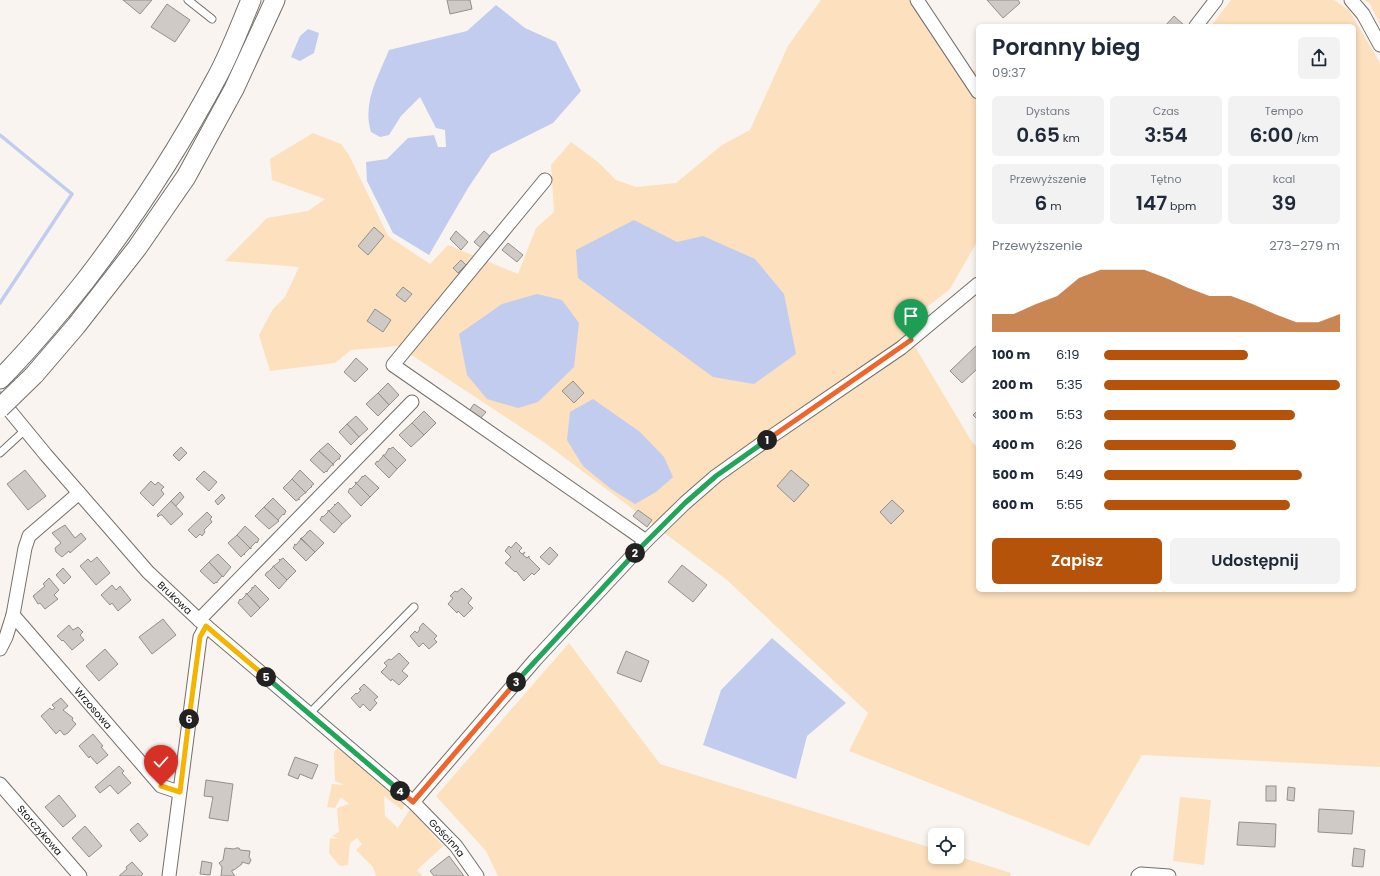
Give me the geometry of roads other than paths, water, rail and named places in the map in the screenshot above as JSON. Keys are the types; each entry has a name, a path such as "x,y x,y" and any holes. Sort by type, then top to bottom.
{"main road":[{"path":"0,379 19,360 58,315 116,242 168,164 217,76 251,0"},
{"path":"0,408 34,375 76,326 137,248 186,177 234,89 275,0"}],"street":[{"path":"917,0 976,89"},
{"path":"1198,24 1216,0"},
{"path":"1351,0 1363,14 1380,45"},
{"path":"545,180 393,365 646,541"},
{"path":"413,802 535,660 646,541 685,503 716,476 901,348 976,286"},
{"name":"Brukowa","path":"0,400 148,572 203,623 413,802"},
{"path":"168,876 203,623 412,402"},
{"path":"0,649 6,638 13,615 25,548 29,536 79,493"},
{"name":"Wrzosowa","path":"13,615 161,786 180,792"},
{"name":"Storczykowa","path":"0,784 80,876"},
{"name":"Gościnna","path":"413,802 456,846 477,876"},
{"path":"1138,876 1141,874 1169,876"}],"lane":[{"path":"188,0 212,19"},
{"path":"0,454 25,430"},
{"path":"309,714 414,607"}],"water":[{"path":"496,5 525,28 556,42 581,91 553,123 491,154 468,188 429,255 393,233 367,181 366,162 387,159 408,138 434,135 438,147 446,147 445,130 436,128 420,97 401,116 389,135 380,137 371,132 369,121 368,111 372,90 389,50 467,31"},
{"path":"308,29 319,33 314,53 300,61 291,57 300,36"},
{"path":"634,220 677,242 703,236 755,259 784,294 796,354 754,384 713,377 578,278 576,250"},
{"path":"537,294 562,300 579,323 574,367 538,402 518,408 487,399 467,375 459,334 502,304"},
{"path":"593,399 640,432 664,457 673,477 656,492 635,504 611,489 583,466 567,440 570,412"},
{"path":"772,638 846,703 807,736 796,779 703,745 721,690"}],"waterway":[{"path":"0,135 72,194 0,303"}]}
